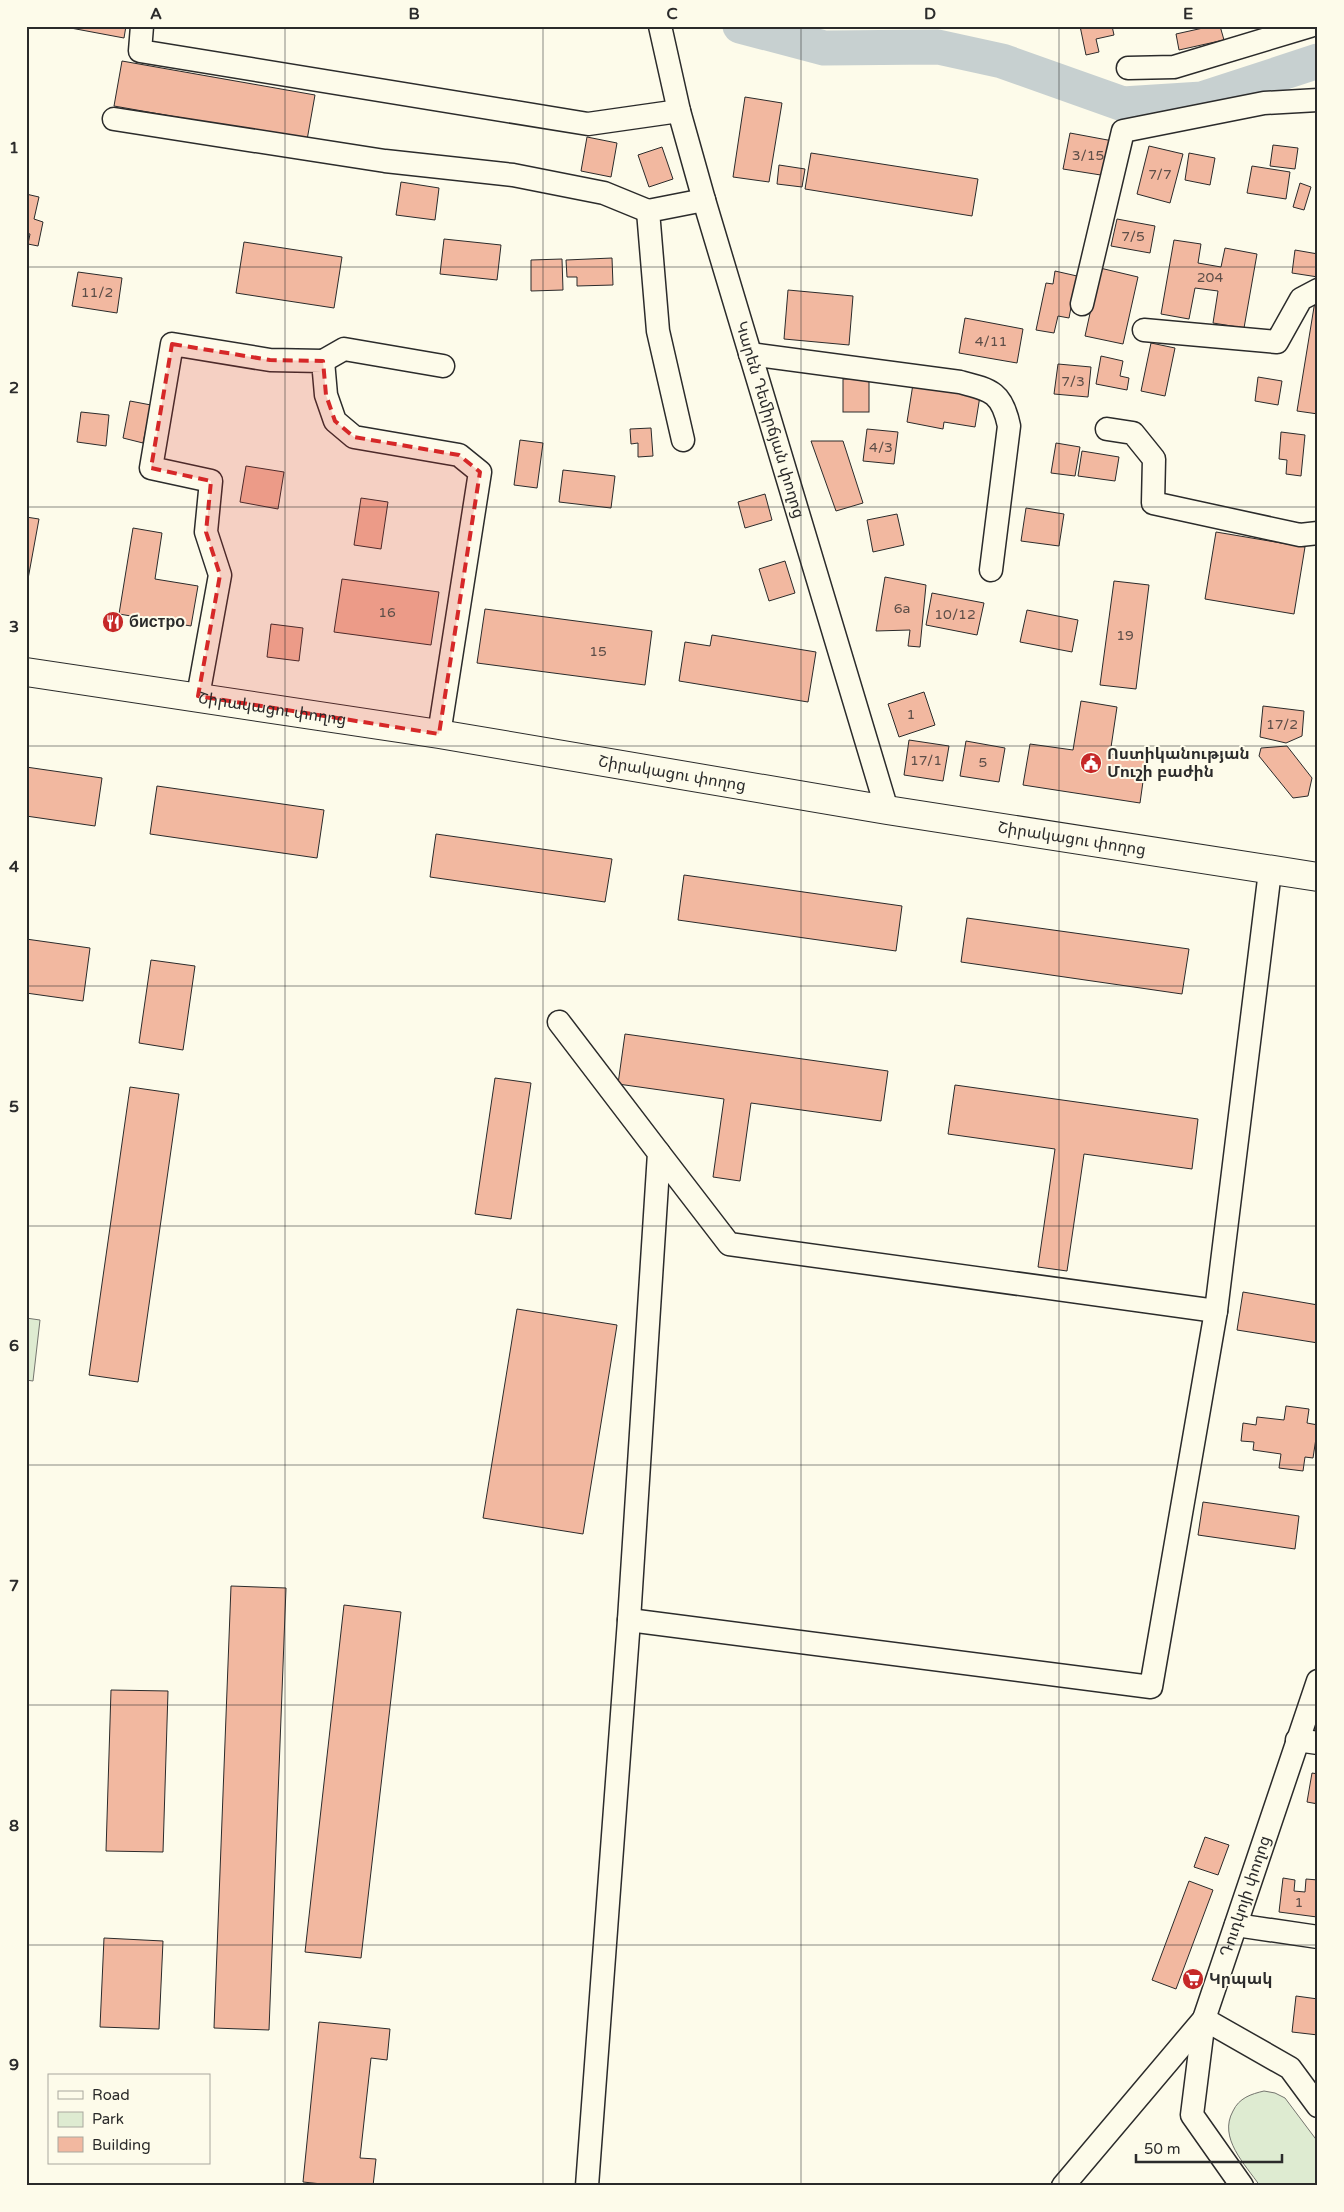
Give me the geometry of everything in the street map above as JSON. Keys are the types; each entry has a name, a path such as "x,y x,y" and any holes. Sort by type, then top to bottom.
{"main road":[{"name":"Շիրակացու փողոց","path":"26,672 198,696 439,734 887,810 1318,877"}],"street":[{"path":"142,26 140,51 588,124 679,111"},
{"name":"Կարեն Դեմիրճյան փողոց","path":"660,26 679,111 704,200 887,810"},
{"path":"1128,68 1174,67 1310,26"},
{"path":"1082,304 1123,131 1264,103 1318,100"},
{"path":"114,119 385,161 513,175 604,194 648,211 704,200"},
{"path":"648,211 658,331 683,440"},
{"path":"1144,330 1277,342 1301,299 1318,290"},
{"path":"198,696 220,575 206,532 212,481 151,468 172,344 270,360 324,361 344,349 443,366"},
{"path":"750,354 960,382 979,387 997,395 1006,409 1009,443 992,570"},
{"path":"324,361 326,395 335,421 354,437 459,455 480,472 439,734"},
{"path":"1107,429 1133,433 1154,458 1154,503 1300,535 1318,533"},
{"path":"629,1620 1151,1687 1216,1311 1270,871"},
{"path":"559,1022 729,1244 1216,1311"},
{"path":"587,2186 629,1620 659,1153"},
{"name":"Դուդկոյի փողոց","path":"1064,2186 1204,2019 1236,1925 1307,1742 1318,1681"},
{"path":"1236,1925 1318,1937"},
{"path":"1242,2186 1192,2114 1204,2019 1290,2068 1318,2106"}],"highlighted area":[{"path":"172,344 270,360 323,361 326,395 335,421 354,437 459,455 480,472 439,734 198,696 220,575 206,532 211,481 151,468"}],"green space":[{"path":"26,1318 40,1320 33,1381 26,1380"},
{"path":"1264,2091 1275,2093 1285,2098 1318,2142 1318,2186 1260,2186 1235,2150 1229,2131 1229,2121 1233,2111 1246,2097"}],"building":[{"path":"60,26 126,26 124,38"},
{"path":"1080,26 1112,26 1114,35 1096,39 1099,52 1086,55"},
{"path":"1220,26 1224,40 1179,50 1176,34"},
{"path":"122,61 315,95 307,140 114,106"},
{"path":"745,97 782,103 769,182 733,177"},
{"path":"1070,133 1113,141 1107,176 1063,169"},
{"path":"587,137 617,143 611,177 581,171"},
{"path":"1273,145 1298,148 1295,169 1270,166"},
{"path":"1149,146 1183,154 1170,203 1137,194"},
{"path":"662,147 673,179 649,187 638,155"},
{"path":"811,153 978,179 972,216 805,189"},
{"path":"1189,153 1215,158 1210,185 1185,180"},
{"path":"779,165 805,169 802,187 777,184"},
{"path":"1252,166 1290,172 1286,199 1247,193"},
{"path":"401,182 439,188 435,220 396,215"},
{"path":"1300,183 1311,187 1304,210 1293,207"},
{"path":"26,194 39,197 34,219 43,222 38,246 28,244 30,234 26,233"},
{"path":"1117,219 1155,226 1150,253 1111,246"},
{"path":"444,239 501,245 497,280 440,274"},
{"path":"1174,240 1201,244 1198,263 1221,267 1225,248 1257,254 1244,328 1213,323 1218,291 1195,288 1189,319 1161,314"},
{"path":"244,242 342,257 334,308 236,293"},
{"path":"1295,250 1318,254 1318,277 1292,273"},
{"path":"612,258 613,285 577,286 577,277 567,277 566,260"},
{"path":"562,259 563,290 531,291 531,260"},
{"path":"1100,268 1138,277 1123,344 1085,336"},
{"path":"1055,271 1077,276 1069,318 1058,316 1054,333 1036,330 1046,283 1053,284"},
{"path":"78,272 122,278 117,313 72,306"},
{"path":"788,290 853,296 849,345 784,339"},
{"path":"1315,301 1318,302 1318,414 1297,411"},
{"path":"965,318 1023,329 1017,363 959,353"},
{"path":"1151,343 1175,348 1165,396 1141,391"},
{"path":"1101,356 1123,361 1120,376 1129,378 1127,390 1096,384"},
{"path":"1058,364 1091,367 1088,397 1054,394"},
{"path":"1258,377 1282,381 1278,405 1255,401"},
{"path":"843,379 869,379 869,412 843,412"},
{"path":"913,384 980,396 975,427 944,422 943,429 907,422"},
{"path":"130,401 151,405 143,443 123,438"},
{"path":"81,412 109,415 106,446 77,442"},
{"path":"651,428 653,456 638,457 638,443 631,444 630,429"},
{"path":"867,429 898,432 894,464 863,461"},
{"path":"1281,432 1305,435 1301,476 1286,474 1287,460 1279,459"},
{"path":"520,440 543,443 537,488 514,485"},
{"path":"811,441 843,441 863,503 836,511"},
{"path":"1056,443 1080,447 1075,476 1051,473"},
{"path":"1082,451 1119,457 1115,481 1078,476"},
{"path":"246,466 284,472 278,509 240,502"},
{"path":"563,470 615,476 611,508 559,502"},
{"path":"765,494 772,520 745,528 738,502"},
{"path":"361,498 388,502 381,549 354,545"},
{"path":"1026,508 1064,514 1059,546 1021,541"},
{"path":"897,514 904,545 873,552 867,520"},
{"path":"26,517 39,519 28,579 26,579"},
{"path":"133,528 162,533 155,579 198,586 191,626 119,614"},
{"path":"1216,532 1305,547 1294,614 1205,599"},
{"path":"785,561 795,593 769,601 759,569"},
{"path":"885,577 926,585 920,647 908,646 910,630 876,631"},
{"path":"342,579 439,592 431,645 334,632"},
{"path":"1114,581 1149,585 1136,689 1100,685"},
{"path":"932,593 984,603 977,635 926,625"},
{"path":"485,609 652,631 645,685 477,663"},
{"path":"1027,610 1078,620 1072,652 1020,642"},
{"name":"бистро","path":"110,616 118,617 116,629 108,627"},
{"path":"271,624 303,628 299,661 267,657"},
{"path":"712,635 816,652 808,702 679,681 685,642 710,646"},
{"path":"924,692 935,725 899,737 888,704"},
{"path":"1081,701 1117,707 1110,754 1146,760 1140,803 1023,785 1030,744 1073,750"},
{"path":"1263,706 1304,711 1302,736 1286,743 1260,737"},
{"path":"909,740 949,746 943,781 904,775"},
{"path":"966,741 1005,748 999,782 960,776"},
{"path":"1287,746 1312,778 1308,796 1293,798 1259,756 1261,748"},
{"path":"26,767 102,778 95,826 26,816"},
{"path":"157,786 324,810 317,858 150,834"},
{"path":"436,834 612,859 605,902 430,877"},
{"path":"684,875 902,906 896,951 678,920"},
{"path":"967,918 1189,949 1182,994 961,962"},
{"path":"26,939 90,948 83,1001 26,993"},
{"path":"151,960 195,966 183,1050 139,1043"},
{"path":"625,1034 888,1071 881,1121 751,1103 740,1181 713,1177 724,1099 618,1084"},
{"path":"495,1078 531,1083 511,1219 475,1214"},
{"path":"955,1085 1198,1119 1192,1169 1084,1154 1067,1271 1038,1267 1055,1149 948,1134"},
{"path":"130,1087 179,1094 138,1382 89,1375"},
{"path":"1243,1292 1318,1305 1318,1343 1237,1330"},
{"path":"517,1309 617,1325 583,1534 483,1518"},
{"path":"1286,1406 1309,1409 1307,1423 1318,1425 1313,1458 1305,1457 1303,1471 1279,1468 1281,1454 1253,1450 1254,1442 1241,1441 1243,1423 1256,1425 1257,1417 1284,1420"},
{"path":"1203,1502 1299,1516 1295,1549 1198,1535"},
{"path":"231,1586 286,1588 269,2030 214,2028"},
{"path":"344,1605 401,1612 361,1958 305,1952"},
{"path":"111,1690 168,1691 163,1852 106,1851"},
{"path":"1312,1773 1318,1774 1318,1804 1307,1802"},
{"path":"1205,1837 1229,1845 1218,1875 1194,1867"},
{"path":"1283,1878 1295,1880 1294,1891 1305,1892 1306,1879 1318,1880 1317,1917 1279,1912"},
{"path":"1189,1881 1213,1890 1176,1989 1152,1980"},
{"path":"104,1938 163,1941 159,2029 100,2027"},
{"path":"1296,1996 1318,1999 1318,2035 1292,2032"},
{"path":"319,2022 390,2029 387,2060 371,2058 360,2158 376,2159 373,2186 341,2186 303,2182"}],"waterway":[{"path":"740,26 824,48 938,47 1002,61 1123,104 1202,99 1318,61"}],"place":[{"name":"бистро","path":"113,622"},
{"name":"Ոստիկանության Մուշի բաժին","path":"1091,763"},
{"name":"Կրպակ","path":"1193,1979"}]}
